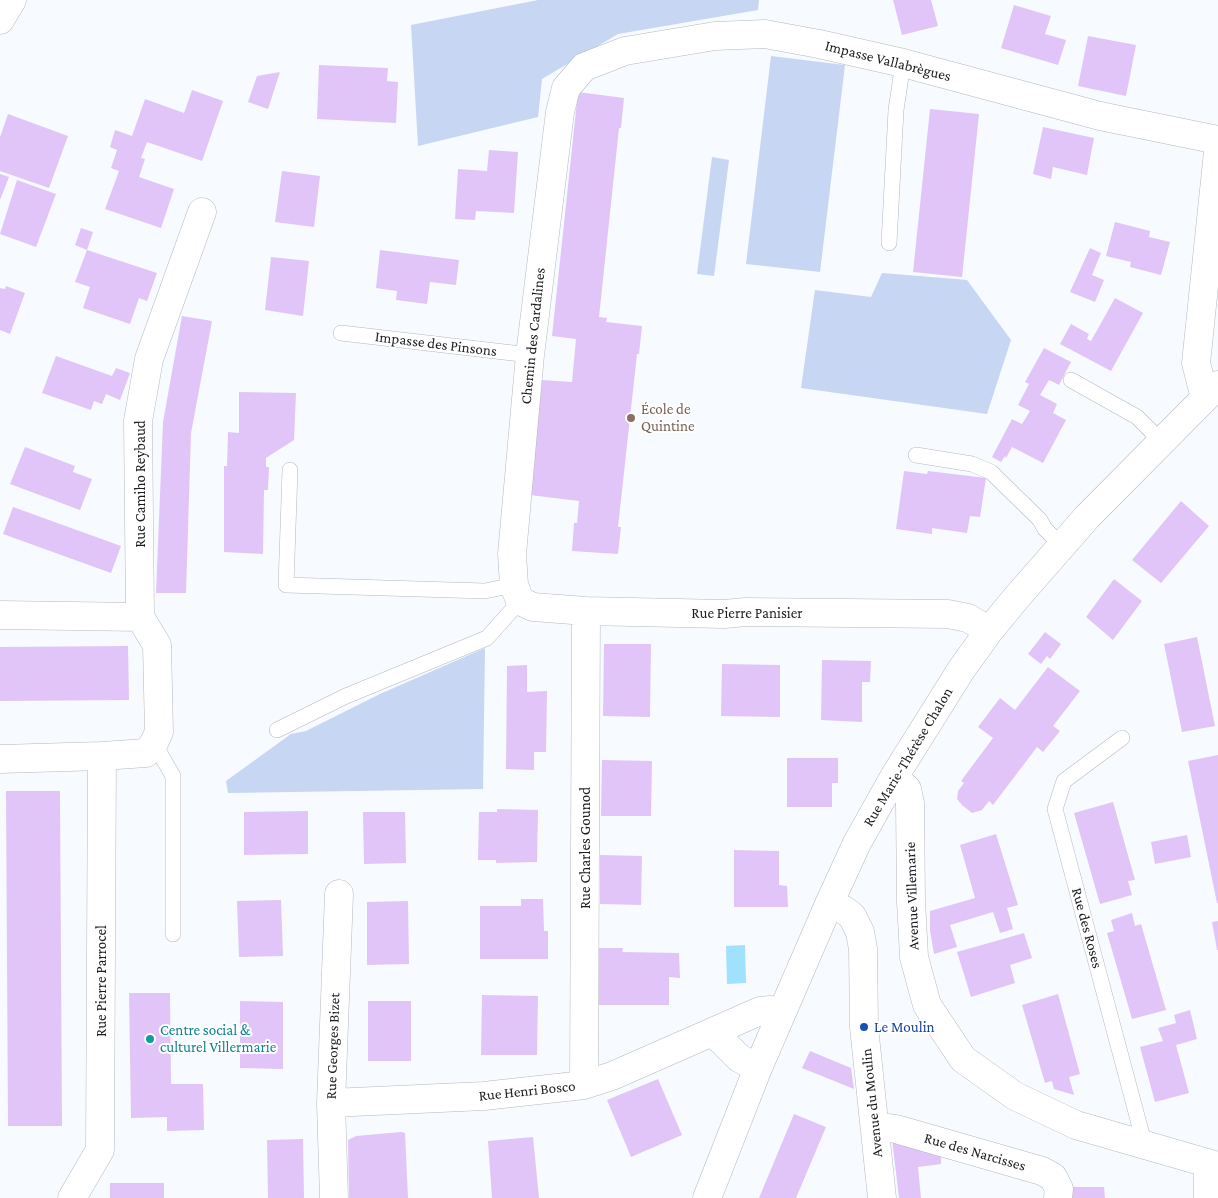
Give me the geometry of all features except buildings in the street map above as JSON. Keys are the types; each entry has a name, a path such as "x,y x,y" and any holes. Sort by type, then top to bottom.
{"street":[{"path":"0,20 12,0"},
{"name":"Impasse Vallabrègues","path":"566,88 584,67 624,51 716,36 765,34 903,63 1100,116 1218,140"},
{"name":"Chemin des Cardalines","path":"517,593 512,554 530,355 560,112 566,88"},
{"path":"1212,392 1196,363 1218,152"},
{"name":"Rue Camiho Reybaud","path":"140,617 138,420 149,359 202,212"},
{"name":"Rue Marie-Thérèse Chalon","path":"707,1198 781,1013 857,842 894,777 961,670 989,631 1017,597 1087,517 1212,392"},
{"name":"Rue Pierre Panisier","path":"517,593 533,607 586,611 948,614 968,618 989,631"},
{"name":"Rue Charles Gounod","path":"584,1085 586,611"},
{"path":"0,615 140,617 157,644 159,732 154,743 146,753 0,759"},
{"name":"Rue Pierre Parrocel","path":"72,1198 100,1150 102,756"},
{"name":"Avenue Villemarie","path":"894,777 907,789 910,802 911,901 914,957 927,1005 963,1059 1015,1096 1076,1125 1213,1164"},
{"name":"Rue Georges Bizet","path":"334,1198 331,1103 339,894"},
{"name":"Avenue du Moulin","path":"829,904 844,910 852,916 860,932 863,949 864,1027 882,1198"},
{"name":"Rue Henri Bosco","path":"331,1103 484,1096 584,1085 612,1076 760,1011 771,1010 781,1013"},
{"path":"713,1032 740,1058 758,1068"},
{"name":"Rue des Narcisses","path":"875,1126 896,1130 1042,1171 1053,1177 1058,1189 1058,1198"},
{"path":"1208,1198 1213,1164"}],"lane":[{"path":"888,244 896,110 903,63"},
{"name":"Impasse des Pinsons","path":"341,333 530,355"},
{"path":"1071,380 1138,417 1162,442"},
{"path":"916,455 972,464 991,472 1040,520 1045,529 1062,546"},
{"path":"290,470 286,585 517,593"},
{"path":"277,730 346,696 486,638 517,593"},
{"name":"Rue des Roses","path":"1122,738 1064,781 1056,810 1145,1146"},
{"path":"154,743 173,776 174,934"}],"shaded area":[{"path":"538,0 759,0 758,10 618,34 542,79 538,117 418,146 411,25"},
{"path":"771,56 845,65 820,272 746,264"},
{"path":"712,157 729,160 714,276 697,274"},
{"path":"882,273 967,280 1011,340 987,414 801,388 815,290 871,297"},
{"path":"485,648 483,789 228,793 226,781 291,734 306,731 380,694"},
{"path":"745,945 746,983 727,984 726,946"}],"place":[{"name":"École de Quintine","path":"631,418"},
{"name":"Le Moulin","path":"864,1027"},
{"name":"Centre social & culturel Villermarie","path":"150,1039"}]}
